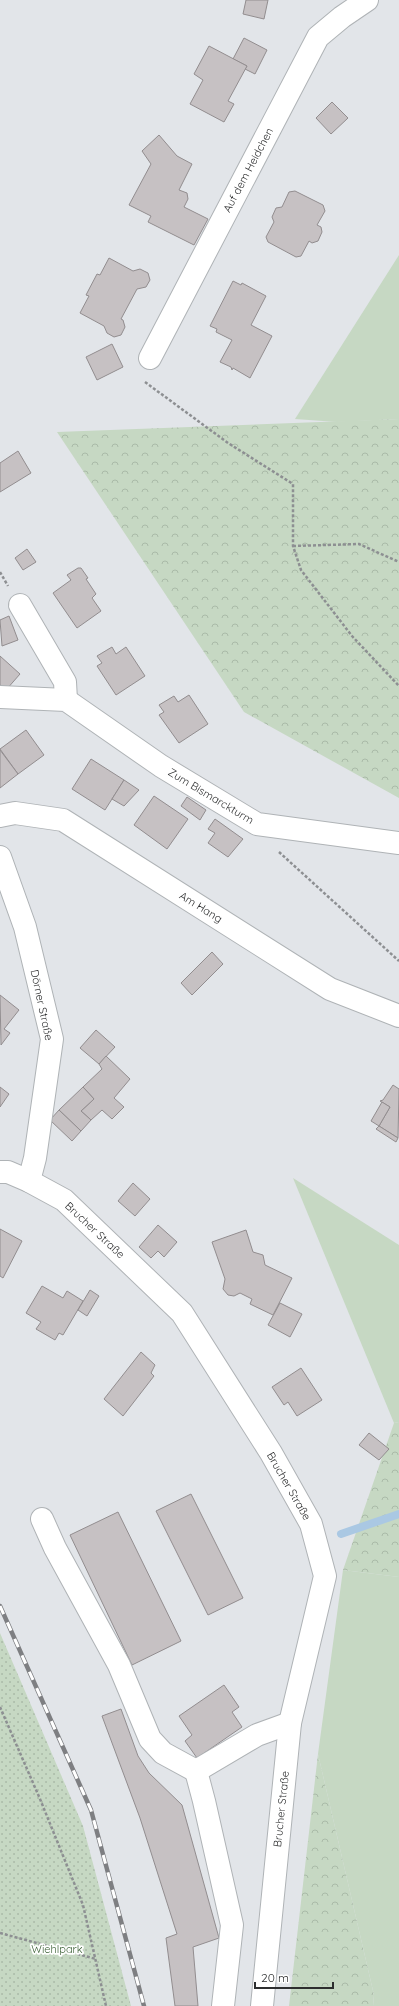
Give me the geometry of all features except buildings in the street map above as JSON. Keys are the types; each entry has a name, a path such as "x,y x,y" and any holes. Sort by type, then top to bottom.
{"street":[{"name":"Auf dem Heidchen","path":"150,358 318,37 342,17 367,0"},
{"path":"0,697 66,700 65,682 20,605"},
{"name":"Zum Bismarckturm","path":"66,700 161,766 257,824 399,843"},
{"name":"Am Hang","path":"0,816 15,813 63,820 330,989 399,1016"},
{"name":"Dörner Straße","path":"0,857 25,927 52,1039 35,1158 29,1181"},
{"name":"Brucher Straße","path":"0,1172 8,1172 29,1181 64,1200 182,1313 271,1453 311,1524 325,1576 290,1723 262,2006"},
{"path":"42,1519 55,1548 119,1665 150,1739 163,1752 196,1771 232,1925 223,2006"},
{"path":"196,1771 257,1735 290,1723"}],"path":[{"path":"150,358 145,382 228,443 293,484 294,546 301,570 352,636 399,686"},
{"path":"294,546 359,544 399,562"},
{"path":"257,824 279,852 399,960"},
{"path":"0,1707 40,1798 83,1906 106,2006"},
{"path":"0,1933 96,1959"}],"green space":[{"path":"399,255 399,419 337,422 295,419"},
{"path":"399,419 399,798 244,712 57,432"},
{"path":"293,1178 399,1245 399,1422 394,1423"},
{"path":"399,1422 399,1577 343,1570 394,1423"},
{"path":"343,1570 399,1577 399,2006 373,2006 374,1995 318,1754"},
{"name":"Wiehlpark","path":"0,1633 83,1826 131,2006 0,2006"},
{"path":"318,1754 374,1995 373,2006 289,2006"}],"waterway":[{"path":"341,1534 399,1514"}],"railway":[{"path":"0,1606 91,1810 144,2006"}]}
